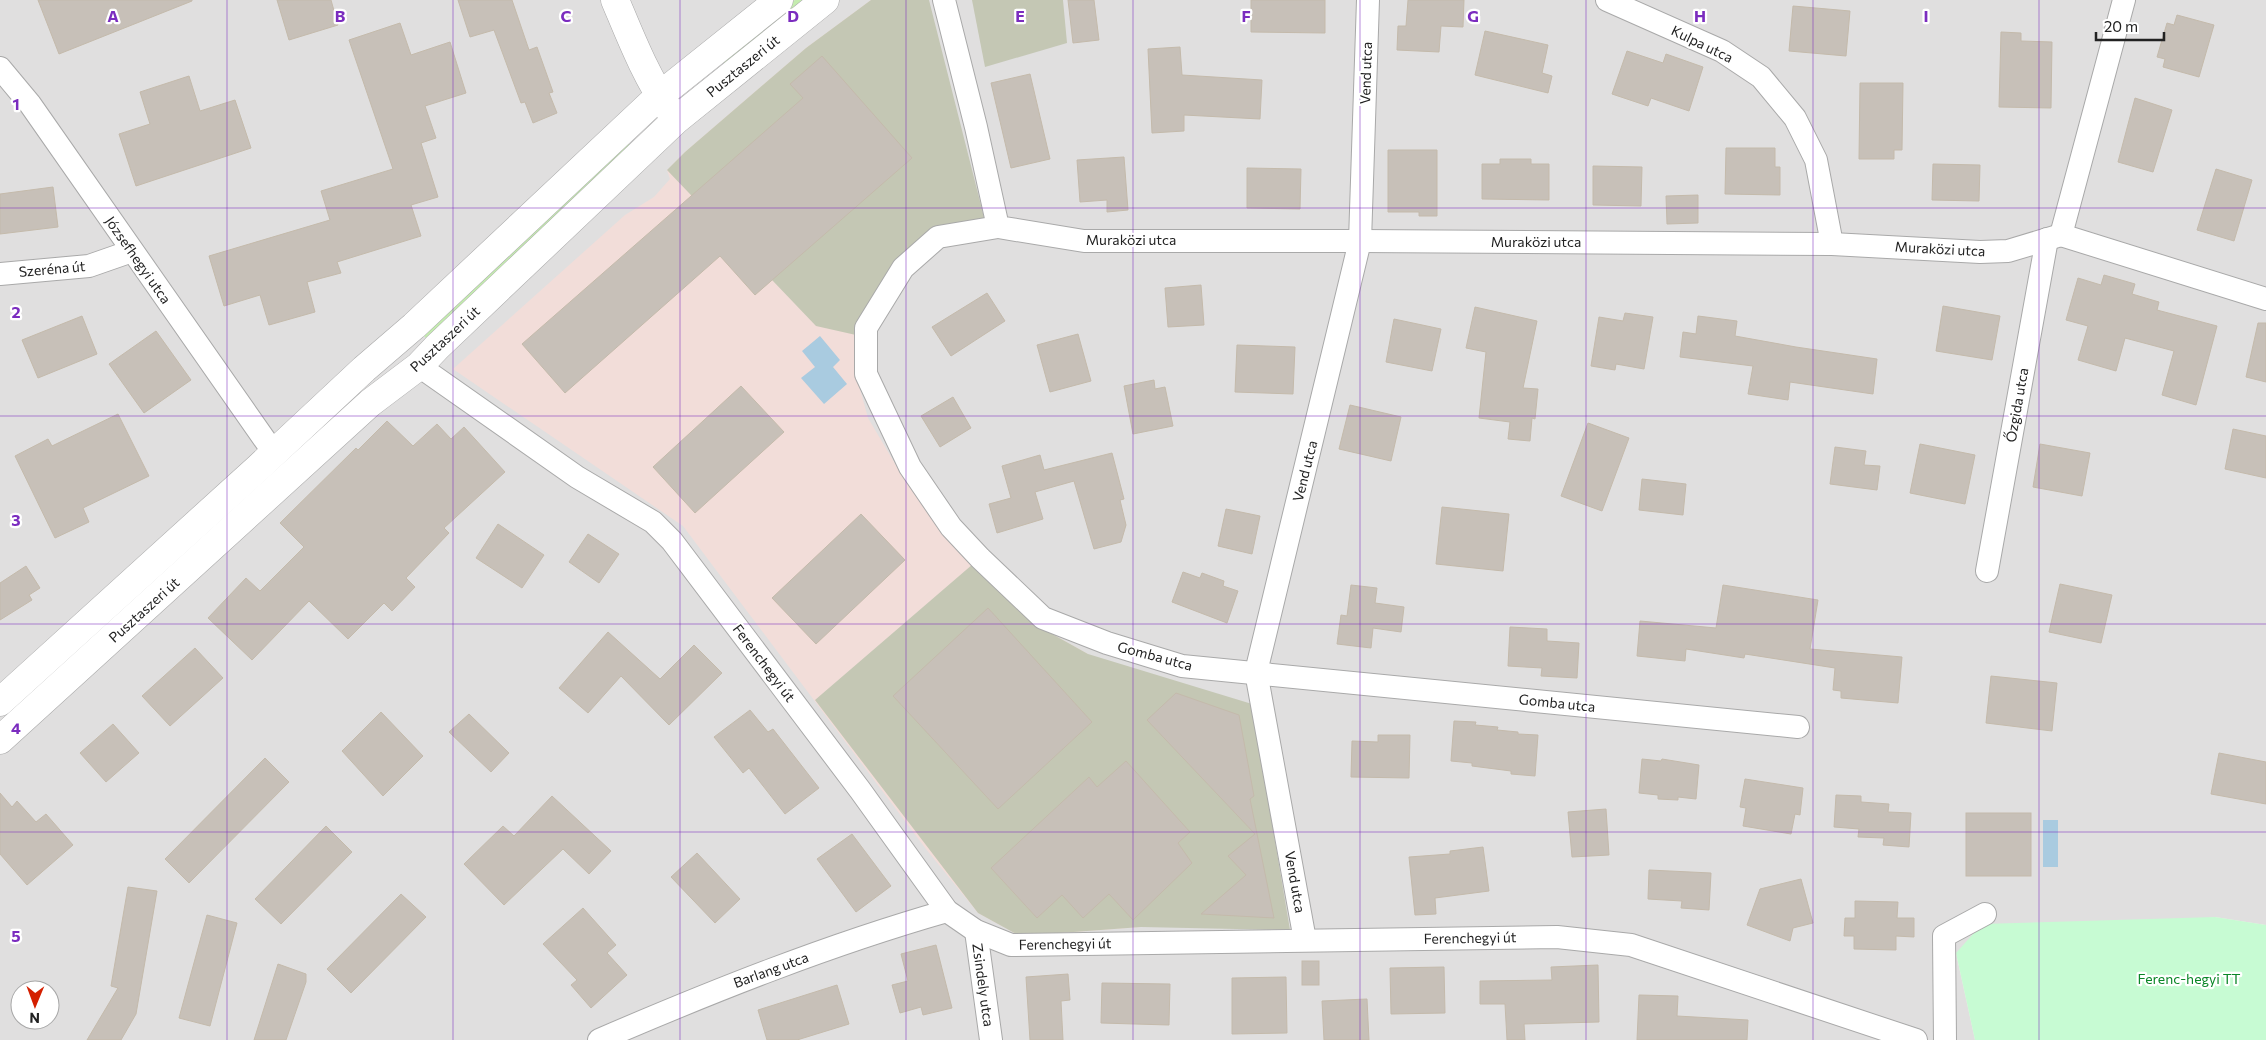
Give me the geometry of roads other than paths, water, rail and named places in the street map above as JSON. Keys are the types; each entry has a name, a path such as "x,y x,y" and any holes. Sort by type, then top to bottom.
{"street":[{"path":"615,0 640,59 659,96 676,120"},
{"name":"Pusztaszeri út","path":"22,721 1,699 274,453 659,96 779,0"},
{"name":"Pusztaszeri út","path":"0,740 384,391 418,366 676,120 825,0"},
{"path":"944,0 976,127 998,227"},
{"name":"Vend utca","path":"1305,940 1256,672 1360,241 1368,0"},
{"name":"Kulpa utca","path":"1607,0 1722,51 1761,77 1796,118 1816,160 1832,244"},
{"path":"2124,0 2054,237 2266,299"},
{"name":"Józsefhegyi utca","path":"0,68 30,104 274,453"},
{"name":"Muraközi utca","path":"998,227 1084,241 1832,244 1980,252 2008,251 2054,237"},
{"name":"Gomba utca","path":"998,227 938,237 902,268 866,328 866,374 910,467 951,527 980,558 1043,618 1107,643 1182,666 1798,727"},
{"name":"Őzgida utca","path":"1987,571 2054,237"},
{"name":"Szeréna út","path":"0,274 89,266 132,251"},
{"path":"396,341 418,366"},
{"name":"Ferenchegyi út","path":"418,366 577,477 653,522 672,540 860,790 947,911 976,931 1011,945 1557,937 1632,944 1916,1040"},
{"path":"274,453 290,476"},
{"name":"Barlang utca","path":"599,1040 718,989 906,922 947,911"},
{"path":"1945,1040 1944,936 1986,914"},
{"name":"Zsindely utca","path":"976,931 991,1040"}],"water":[{"path":"820,336 840,360 833,367 847,384 824,404 801,378 815,367 802,351"},
{"path":"2043,820 2058,820 2058,867 2043,867"}],"park label":[{"name":"Ferenc-hegyi TT","path":"2189,979"}]}
